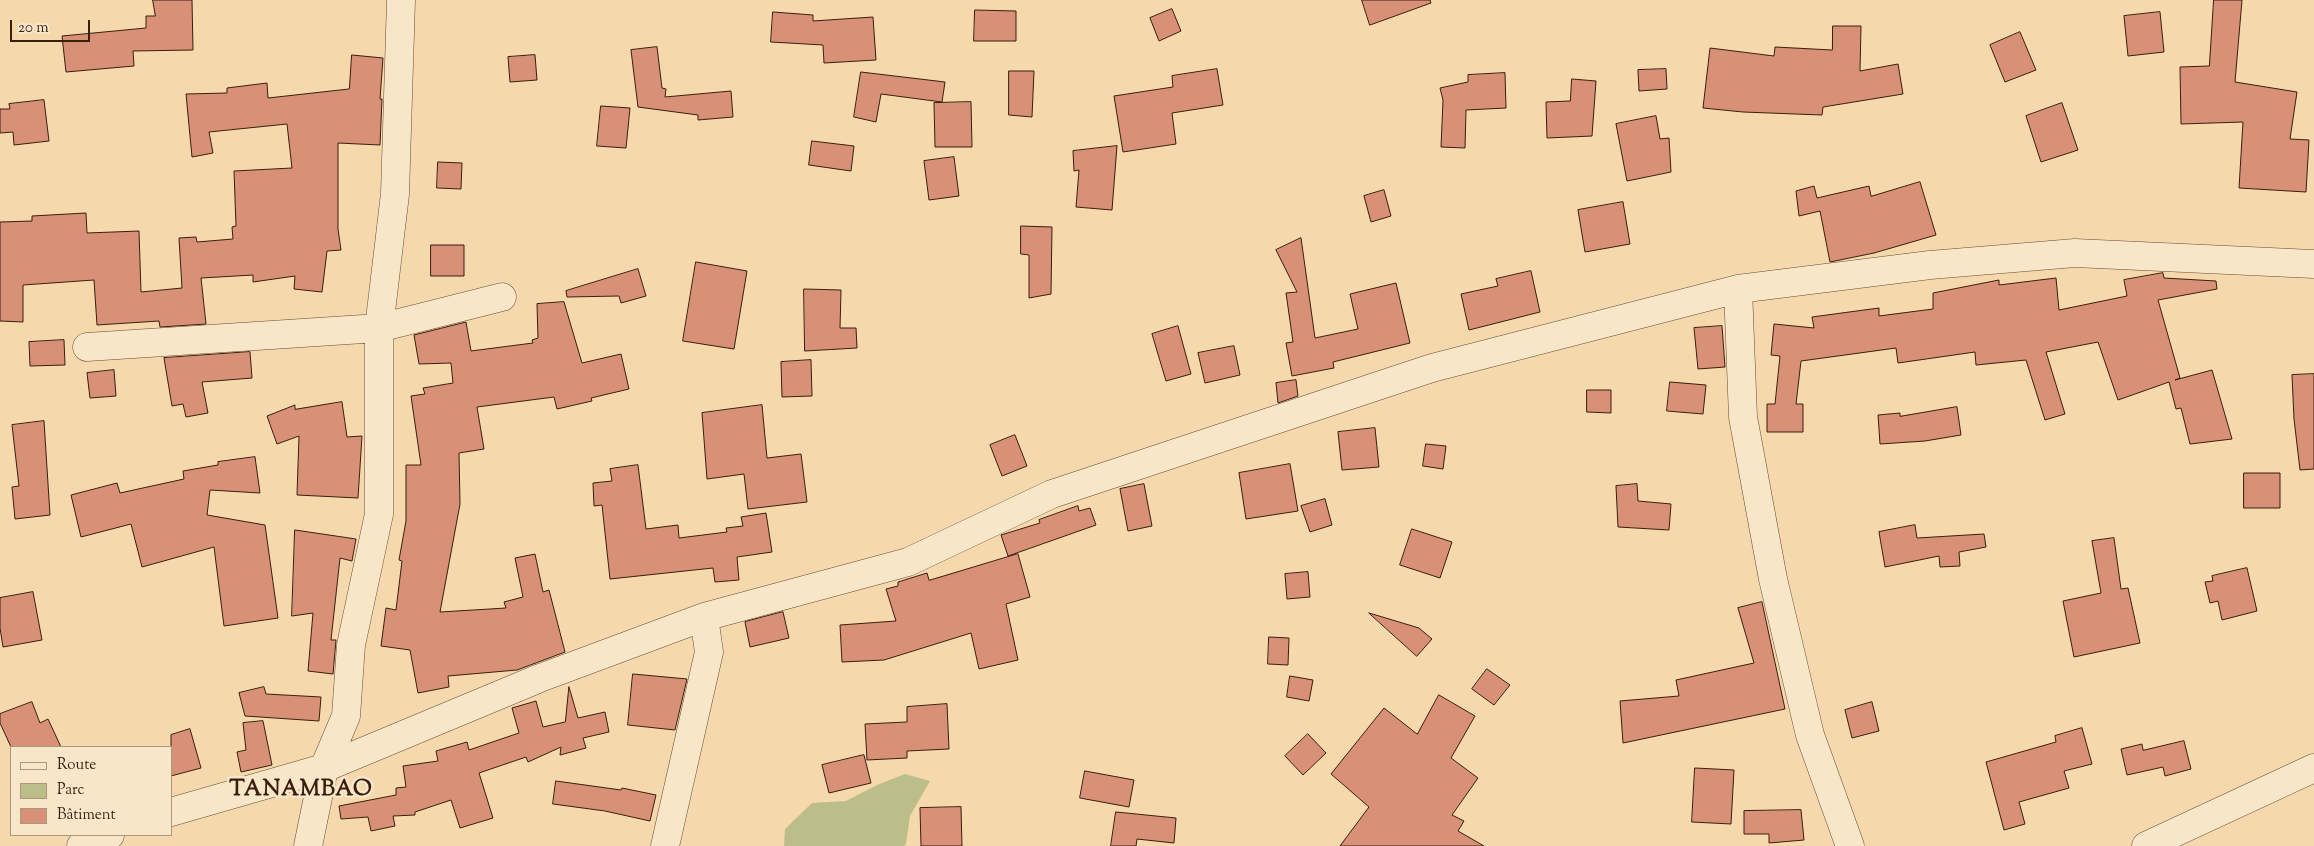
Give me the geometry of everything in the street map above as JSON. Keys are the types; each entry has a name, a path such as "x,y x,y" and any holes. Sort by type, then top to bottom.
{"street":[{"path":"308,846 324,768 346,716 351,645 379,514 379,328 394,194 401,0"},
{"path":"172,812 324,768 540,678 704,617 908,562 1052,494 1432,368 1738,289 1930,265 2075,253 2314,264"},
{"path":"1738,289 1744,417 1773,579 1810,735 1850,846"},
{"path":"87,347 379,328 502,297"},
{"path":"665,846 709,652 704,617"},
{"path":"2146,846 2314,768"},
{"path":"81,846 107,836"}],"green space":[{"path":"905,774 930,781 910,816 906,844 904,846 784,846 785,829 812,803 846,801 877,785"}],"building":[{"path":"153,0 192,0 193,50 133,51 134,66 66,72 62,36 146,28 146,16 155,16"},
{"path":"1362,0 1430,0 1431,3 1370,25"},
{"path":"2214,0 2242,0 2235,82 2297,92 2290,139 2309,140 2306,192 2239,188 2243,122 2181,124 2180,67 2209,66"},
{"path":"1172,9 1181,31 1159,41 1150,18"},
{"path":"975,10 1016,11 1016,41 974,41"},
{"path":"773,12 813,15 813,21 873,17 876,60 824,63 823,45 771,42"},
{"path":"2160,12 2164,52 2128,56 2124,16"},
{"path":"1833,26 1861,26 1860,71 1898,64 1903,94 1823,107 1822,115 1743,112 1703,108 1710,48 1774,56 1775,47 1832,50"},
{"path":"2020,32 2036,70 2005,82 1990,45"},
{"path":"657,47 662,88 666,89 665,97 731,91 733,117 698,120 698,115 638,107 631,50"},
{"path":"352,55 383,58 380,99 382,99 380,145 338,143 338,229 341,250 327,251 322,292 294,289 295,276 253,282 253,275 201,278 206,324 160,327 159,321 97,325 94,280 23,285 23,322 0,321 0,222 32,221 32,216 86,213 87,233 139,231 141,292 182,288 179,238 196,237 197,242 233,239 232,227 236,226 234,171 292,168 287,124 209,132 213,153 192,157 186,94 227,93 227,88 267,83 268,98 349,89"},
{"path":"535,55 537,80 510,82 508,57"},
{"path":"1217,69 1223,105 1172,113 1176,144 1123,152 1114,96 1173,87 1172,76"},
{"path":"1666,69 1667,89 1639,91 1638,70"},
{"path":"1009,71 1034,71 1032,117 1009,115"},
{"path":"861,72 945,82 942,102 881,94 876,122 854,117"},
{"path":"1505,73 1506,108 1466,110 1465,148 1441,147 1443,100 1440,88 1468,82 1468,75"},
{"path":"1572,79 1596,81 1592,136 1547,138 1546,102 1570,101"},
{"path":"44,100 49,141 14,145 13,132 0,133 0,109 10,109 9,104"},
{"path":"971,102 972,147 935,147 934,103"},
{"path":"2062,103 2078,150 2041,162 2026,116"},
{"path":"601,106 630,108 626,148 597,146"},
{"path":"1656,116 1660,139 1669,138 1671,172 1627,181 1616,124"},
{"path":"812,141 854,146 851,171 809,165"},
{"path":"1117,146 1112,210 1076,207 1079,170 1074,171 1073,151"},
{"path":"954,157 959,196 929,200 924,161"},
{"path":"438,162 462,163 461,189 437,188"},
{"path":"1920,182 1936,235 1874,253 1830,262 1820,211 1799,216 1796,191 1814,186 1817,198 1869,186 1871,196"},
{"path":"1384,190 1391,216 1371,222 1364,196"},
{"path":"1623,202 1630,244 1585,252 1578,210"},
{"path":"1021,226 1052,227 1051,294 1029,298 1029,255 1021,254"},
{"path":"1301,238 1315,338 1358,329 1350,294 1396,283 1410,343 1333,362 1334,368 1292,376 1286,343 1293,342 1286,293 1297,292 1276,250"},
{"path":"431,245 464,245 464,276 431,276"},
{"path":"696,262 747,271 734,349 683,341"},
{"path":"638,269 646,296 621,303 619,296 567,297 566,291"},
{"path":"1531,271 1540,312 1469,330 1461,294 1498,286 1496,279"},
{"path":"2163,273 2164,278 2216,281 2217,289 2158,300 2180,378 2175,380 2212,370 2232,439 2190,444 2181,408 2176,409 2169,382 2118,400 2098,342 2046,352 2065,414 2045,420 2026,360 1976,365 1975,352 1898,363 1896,348 1801,361 1796,404 1803,404 1803,432 1767,432 1767,404 1775,404 1780,356 1771,355 1774,324 1814,328 1812,317 1879,308 1879,316 1933,309 1933,293 1999,280 1999,285 2056,278 2059,310 2127,296 2124,280"},
{"path":"804,289 841,290 840,328 856,328 857,348 805,351"},
{"path":"564,302 582,363 621,354 629,389 591,398 592,401 557,409 554,397 477,407 484,449 459,453 460,504 440,612 506,608 504,602 523,597 515,558 535,554 543,592 549,590 565,652 517,670 448,676 449,687 418,693 410,650 381,646 386,608 396,610 402,561 399,560 406,521 406,465 421,465 411,396 425,394 423,388 453,383 451,363 419,364 414,335 466,322 471,351 533,343 532,340 538,338 537,304"},
{"path":"1178,326 1191,374 1166,381 1152,334"},
{"path":"1722,326 1725,367 1698,369 1694,328"},
{"path":"64,340 65,365 30,366 29,342"},
{"path":"1234,346 1240,375 1205,383 1198,353"},
{"path":"250,352 252,378 202,382 208,413 186,417 183,404 172,406 164,358"},
{"path":"811,360 812,396 782,397 781,362"},
{"path":"114,370 116,396 90,398 87,373"},
{"path":"2314,374 2314,469 2300,470 2294,419 2292,375"},
{"path":"1296,380 1298,396 1278,403 1276,383"},
{"path":"1670,382 1706,385 1703,414 1667,411"},
{"path":"1587,390 1611,390 1611,413 1587,412"},
{"path":"342,402 347,437 362,436 358,498 297,495 299,436 277,444 267,416 295,405 295,409"},
{"path":"762,405 767,458 801,454 807,502 748,509 744,474 707,479 702,413"},
{"path":"1957,407 1961,435 1925,441 1880,444 1878,415 1900,413 1900,416"},
{"path":"44,421 50,515 15,519 12,487 19,486 12,425"},
{"path":"1375,428 1379,467 1342,470 1338,432"},
{"path":"1015,435 1027,466 1002,476 990,445"},
{"path":"1426,444 1446,446 1443,469 1423,466"},
{"path":"255,457 260,493 210,490 207,515 265,525 278,618 224,626 214,547 142,567 131,524 81,537 71,495 117,483 120,493 184,479 183,471 218,465 218,462"},
{"path":"1290,464 1298,511 1246,519 1239,473"},
{"path":"638,465 646,529 678,525 679,538 727,532 726,528 743,526 741,517 766,513 772,552 737,557 739,580 715,582 713,568 610,579 602,505 594,506 593,483 612,481 610,469"},
{"path":"2244,473 2280,473 2280,508 2244,508"},
{"path":"1144,484 1152,526 1128,531 1120,489"},
{"path":"1637,484 1638,501 1671,504 1669,530 1618,527 1616,486"},
{"path":"1325,499 1332,525 1310,532 1301,506"},
{"path":"1078,506 1079,511 1090,508 1096,525 1008,556 1001,535 1040,523 1039,520"},
{"path":"1915,525 1917,538 1984,534 1986,547 1959,552 1960,566 1940,567 1939,556 1885,567 1879,532"},
{"path":"1412,529 1452,542 1440,578 1400,565"},
{"path":"295,530 356,539 352,561 340,558 331,640 336,640 333,674 308,671 313,613 292,616"},
{"path":"2114,538 2121,589 2128,588 2140,643 2074,657 2063,601 2101,593 2092,541"},
{"path":"1018,554 1030,597 1006,604 1018,660 979,669 971,633 884,660 842,662 840,625 896,621 886,589 898,586 898,582 927,573 929,580"},
{"path":"2247,568 2257,611 2222,620 2218,601 2210,603 2205,582 2213,581 2212,576"},
{"path":"1308,572 1310,597 1287,599 1285,574"},
{"path":"33,592 42,640 3,647 0,628 0,598"},
{"path":"1762,602 1785,709 1623,743 1620,701 1679,696 1676,680 1754,663 1738,608"},
{"path":"783,612 789,638 750,647 745,622"},
{"path":"1369,613 1419,628 1432,639 1417,656"},
{"path":"1269,637 1289,638 1288,665 1268,664"},
{"path":"1487,669 1510,685 1494,705 1472,689"},
{"path":"633,674 687,679 675,730 628,725"},
{"path":"1290,676 1313,680 1309,701 1287,697"},
{"path":"264,687 266,694 321,697 319,721 245,716 239,693"},
{"path":"569,687 578,718 605,712 609,732 583,738 586,748 560,755 561,747 528,762 526,757 479,773 493,818 460,828 451,800 415,812 415,815 393,816 395,826 371,831 368,817 341,819 339,806 396,795 396,788 406,787 403,766 438,761 436,751 467,742 469,750 519,733 512,708 536,701 543,727 565,722"},
{"path":"1439,695 1475,716 1451,758 1478,778 1452,815 1464,821 1458,831 1484,846 1340,846 1369,807 1331,774 1384,708 1417,734"},
{"path":"32,702 40,723 48,719 61,746 11,746 0,723 0,714"},
{"path":"1872,702 1879,731 1852,738 1845,710"},
{"path":"947,704 949,749 907,751 907,758 867,760 865,724 907,722 907,707"},
{"path":"263,721 272,765 241,772 237,752 246,750 243,723"},
{"path":"2082,728 2092,764 2064,771 2069,788 2019,802 2025,824 2004,830 1986,762 2056,742 2055,736"},
{"path":"190,729 201,768 172,776 171,735"},
{"path":"1308,734 1326,753 1303,775 1285,756"},
{"path":"2184,741 2191,769 2165,776 2163,767 2127,775 2121,749 2142,744 2143,750"},
{"path":"864,755 871,783 829,793 822,765"},
{"path":"1695,768 1734,770 1731,824 1692,822"},
{"path":"1085,771 1134,780 1129,807 1080,798"},
{"path":"556,781 621,790 622,788 656,795 650,821 605,811 553,804"},
{"path":"961,807 962,846 921,846 920,808"},
{"path":"1801,810 1804,840 1769,843 1769,834 1744,834 1744,811"},
{"path":"1116,812 1176,818 1174,843 1137,839 1136,846 1111,846"}],"district":[{"name":"TANAMBAO","path":"301,791"}]}
